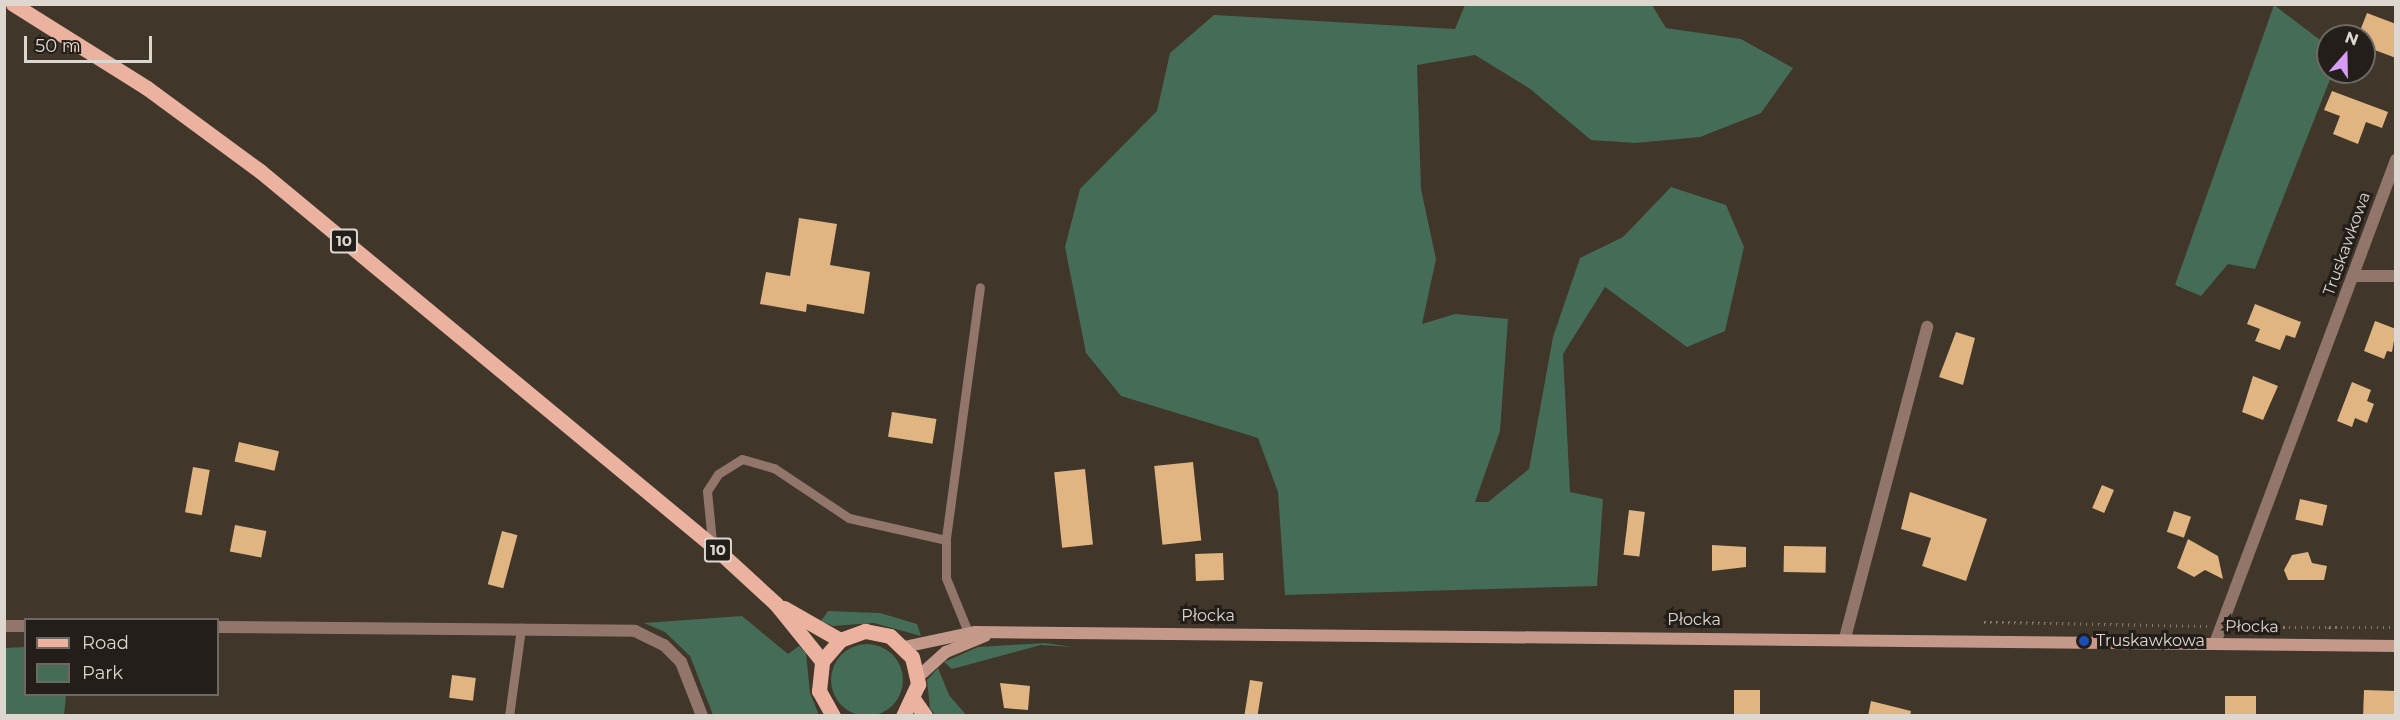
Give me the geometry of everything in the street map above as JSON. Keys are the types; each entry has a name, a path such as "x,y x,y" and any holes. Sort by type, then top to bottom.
{"main road":[{"name":"10","path":"13,4 140,83 236,152 714,547 776,604 822,662"},
{"name":"10","path":"776,604 840,639"},
{"path":"830,714 818,684 822,662 840,639 873,631 904,647 918,677 914,700 903,716"},
{"path":"914,700 925,716"}],"street":[{"name":"Truskawkowa","path":"2215,643 2396,160"},
{"path":"2354,276 2396,276"},
{"path":"1845,638 1927,327"},
{"path":"4,626 24,626"},
{"path":"219,627 620,629 654,638 688,674 702,716"},
{"name":"Płocka","path":"904,647 968,632 992,634 1845,638 2396,646"},
{"name":"Płocka","path":"918,677 945,652 992,634"}],"lane":[{"path":"968,632 946,578 946,540 980,288"},
{"path":"714,547 707,490 717,474 742,459 757,460 849,518 946,540"},
{"path":"509,716 521,628"}],"path":[{"path":"2329,627 2396,627"}],"green space":[{"path":"1465,5 1652,5 1666,28 1741,39 1793,68 1761,113 1700,137 1635,143 1591,140 1529,88 1475,55 1417,65 1421,189 1436,259 1422,324 1455,314 1508,319 1500,431 1475,502 1488,502 1529,469 1553,337 1580,258 1623,237 1671,187 1726,205 1744,247 1725,331 1687,347 1605,287 1563,354 1570,492 1603,499 1597,586 1285,595 1278,492 1258,438 1121,396 1086,353 1065,247 1080,189 1157,111 1170,53 1214,15 1455,29"},
{"path":"2274,5 2316,37 2316,84 2328,84 2255,269 2228,264 2201,296 2175,285"},
{"path":"828,611 880,613 917,624 921,636 874,623 833,626 821,621"},
{"path":"742,616 788,654 799,646 806,653 810,693 819,715 713,715 690,656 665,632 644,623"},
{"path":"1045,643 1072,647 1041,645 952,669 944,662 978,647"},
{"path":"867,644 887,650 897,660 903,680 897,700 887,710 867,716 847,710 837,700 831,680 837,660 847,650"},
{"path":"24,647 24,696 66,696 64,715 5,715 5,648"},
{"path":"938,668 949,695 966,715 935,715 930,708 927,680"}],"building":[{"path":"2367,13 2396,24 2396,58 2376,50 2376,24 2363,24"},
{"path":"2332,91 2388,112 2382,128 2366,122 2358,144 2333,134 2340,116 2324,110"},
{"path":"799,218 837,224 830,265 870,272 864,314 807,304 806,312 760,304 766,272 790,276"},
{"path":"2255,304 2301,322 2295,338 2286,335 2280,350 2255,341 2260,329 2247,324"},
{"path":"2375,321 2396,329 2392,352 2387,351 2384,359 2364,351"},
{"path":"1956,332 1975,338 1963,385 1939,377"},
{"path":"2253,376 2278,386 2263,420 2242,412"},
{"path":"2352,382 2371,390 2367,401 2374,404 2367,423 2355,418 2352,427 2337,421"},
{"path":"892,412 936,419 933,444 888,437"},
{"path":"239,442 279,451 274,471 235,461"},
{"path":"1193,462 1201,541 1162,545 1154,466"},
{"path":"193,467 210,470 202,515 185,512"},
{"path":"1085,469 1093,545 1062,548 1054,472"},
{"path":"2102,485 2114,490 2104,513 2092,508"},
{"path":"1910,492 1987,519 1966,581 1922,566 1931,538 1901,529"},
{"path":"2300,499 2327,505 2323,526 2295,519"},
{"path":"1629,510 1645,512 1639,557 1624,555"},
{"path":"2174,511 2191,517 2184,538 2167,532"},
{"path":"235,525 266,531 261,558 230,552"},
{"path":"502,531 517,535 503,588 488,584"},
{"path":"2188,539 2218,556 2223,579 2205,570 2194,577 2177,568"},
{"path":"1712,545 1746,547 1746,567 1712,571"},
{"path":"1784,546 1826,547 1826,573 1784,572"},
{"path":"2308,552 2312,563 2327,566 2324,580 2288,580 2284,570 2292,555"},
{"path":"1223,553 1224,580 1196,581 1195,554"},
{"path":"452,675 476,678 473,701 449,698"},
{"path":"1250,680 1263,682 1257,716 1244,716"},
{"path":"1000,683 1030,686 1028,710 1004,708"},
{"path":"1734,690 1760,690 1760,716 1734,716"},
{"path":"2364,690 2396,691 2395,716 2363,716"},
{"path":"2225,696 2256,696 2256,716 2225,716"},
{"path":"1871,701 1911,711 1910,716 1868,716"}],"place":[{"name":"Truskawkowa","path":"2084,641"}]}
